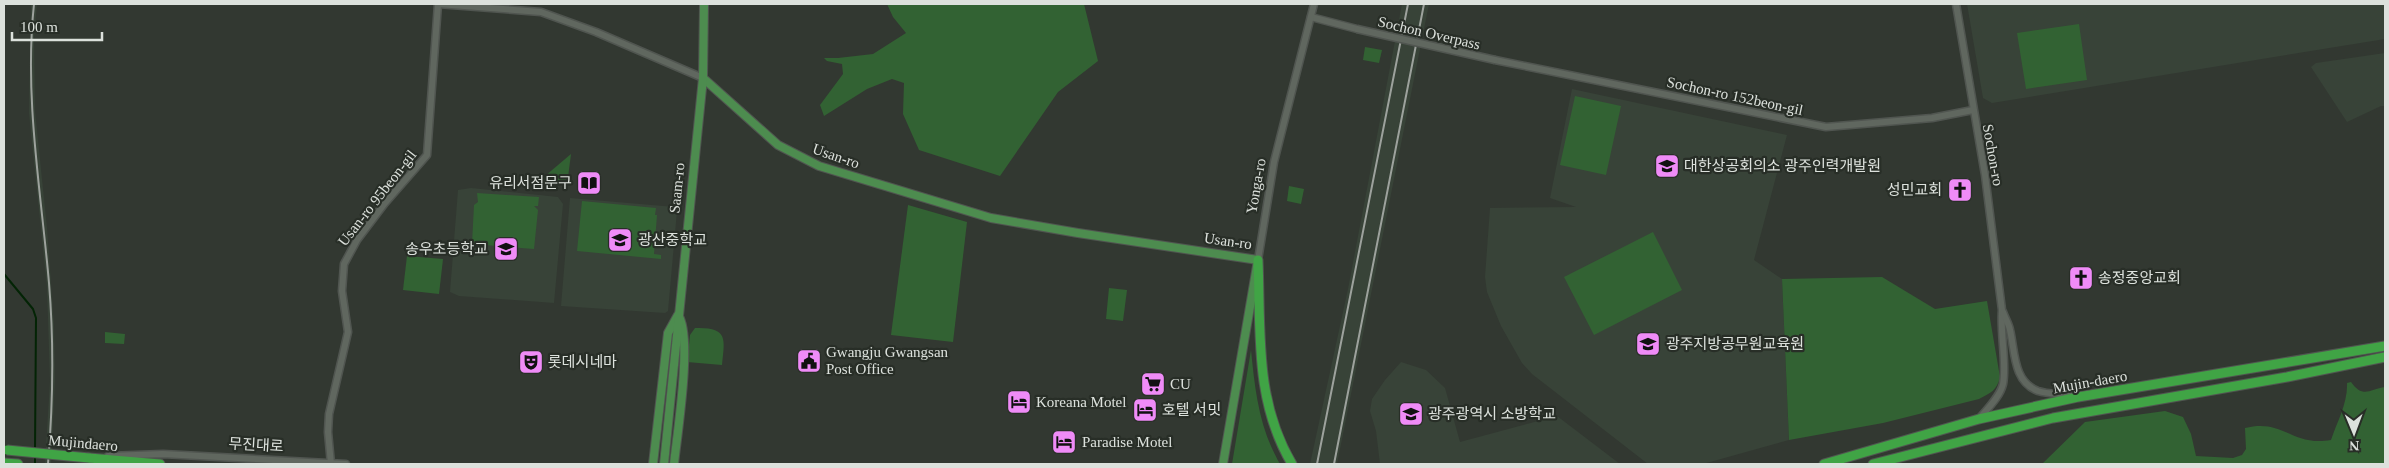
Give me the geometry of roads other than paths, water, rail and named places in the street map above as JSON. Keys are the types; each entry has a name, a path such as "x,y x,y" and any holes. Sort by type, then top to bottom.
{"highway":[{"path":"1258,260 1263,374 1268,410 1274,430 1292,464"},
{"path":"2366,349 2385,341"},
{"path":"2366,349 2385,346"},
{"name":"Mujin-daero","path":"1824,464 1979,419 2078,397 2366,349"},
{"path":"2342,366 2385,357"},
{"path":"2342,366 2385,363"},
{"name":"Mujin-daero","path":"1874,464 2052,418 2342,366"},
{"name":"Mujindaero","path":"5,450 160,464"},
{"path":"4,463 18,464"}],"main road":[{"name":"Saam-ro","path":"664,464 702,78 704,4"},
{"name":"Usan-ro","path":"702,78 778,145 819,166 991,218 1069,232 1258,260"},
{"name":"Yonga-ro","path":"1223,464 1258,260"},
{"path":"653,464 668,333 678,315 683,322 685,350 674,464"}],"street":[{"name":"Usan-ro","path":"438,4 541,12 596,32 702,78"},
{"name":"Usan-ro 95beon-gil","path":"331,464 328,432 329,414 348,332 342,291 344,264 357,240 426,155 438,4"},
{"name":"Yonga-ro","path":"1258,260 1274,162 1314,4"},
{"name":"Sochon-ro","path":"1956,4 1985,175 2002,310"},
{"name":"Sochon Overpass","path":"1311,17 1494,60"},
{"name":"Sochon-ro 152beon-gil","path":"1494,60 1826,127 1932,118 1973,110"},
{"path":"2002,310 2010,329 2015,361 2020,375 2027,384 2037,391 2078,397"},
{"path":"1979,419 2000,394 2003,384 2000,330 2002,310"},
{"name":"무진대로","path":"89,458 164,454 346,464"}],"waterway":[{"path":"4,274 33,309 36,318 35,450"},
{"path":"35,455 35,464"}],"railway":[{"path":"34,4 31,39 32,109 52,328 52,396 48,464"},
{"path":"1317,464 1408,4"},
{"path":"1334,464 1424,4"}],"place":[{"name":"대한상공회의소 광주인력개발원","path":"1667,166"},
{"name":"유리서점문구","path":"589,183"},
{"name":"성민교회","path":"1960,190"},
{"name":"광산중학교","path":"620,240"},
{"name":"송우초등학교","path":"506,249"},
{"name":"송정중앙교회","path":"2081,278"},
{"name":"광주지방공무원교육원","path":"1648,344"},
{"name":"Gwangju Gwangsan Post Office","path":"809,361"},
{"name":"롯데시네마","path":"531,362"},
{"name":"CU","path":"1153,384"},
{"name":"Koreana Motel","path":"1019,402"},
{"name":"호텔 서밋","path":"1145,410"},
{"name":"광주광역시 소방학교","path":"1411,414"},
{"name":"Paradise Motel","path":"1064,442"}]}
